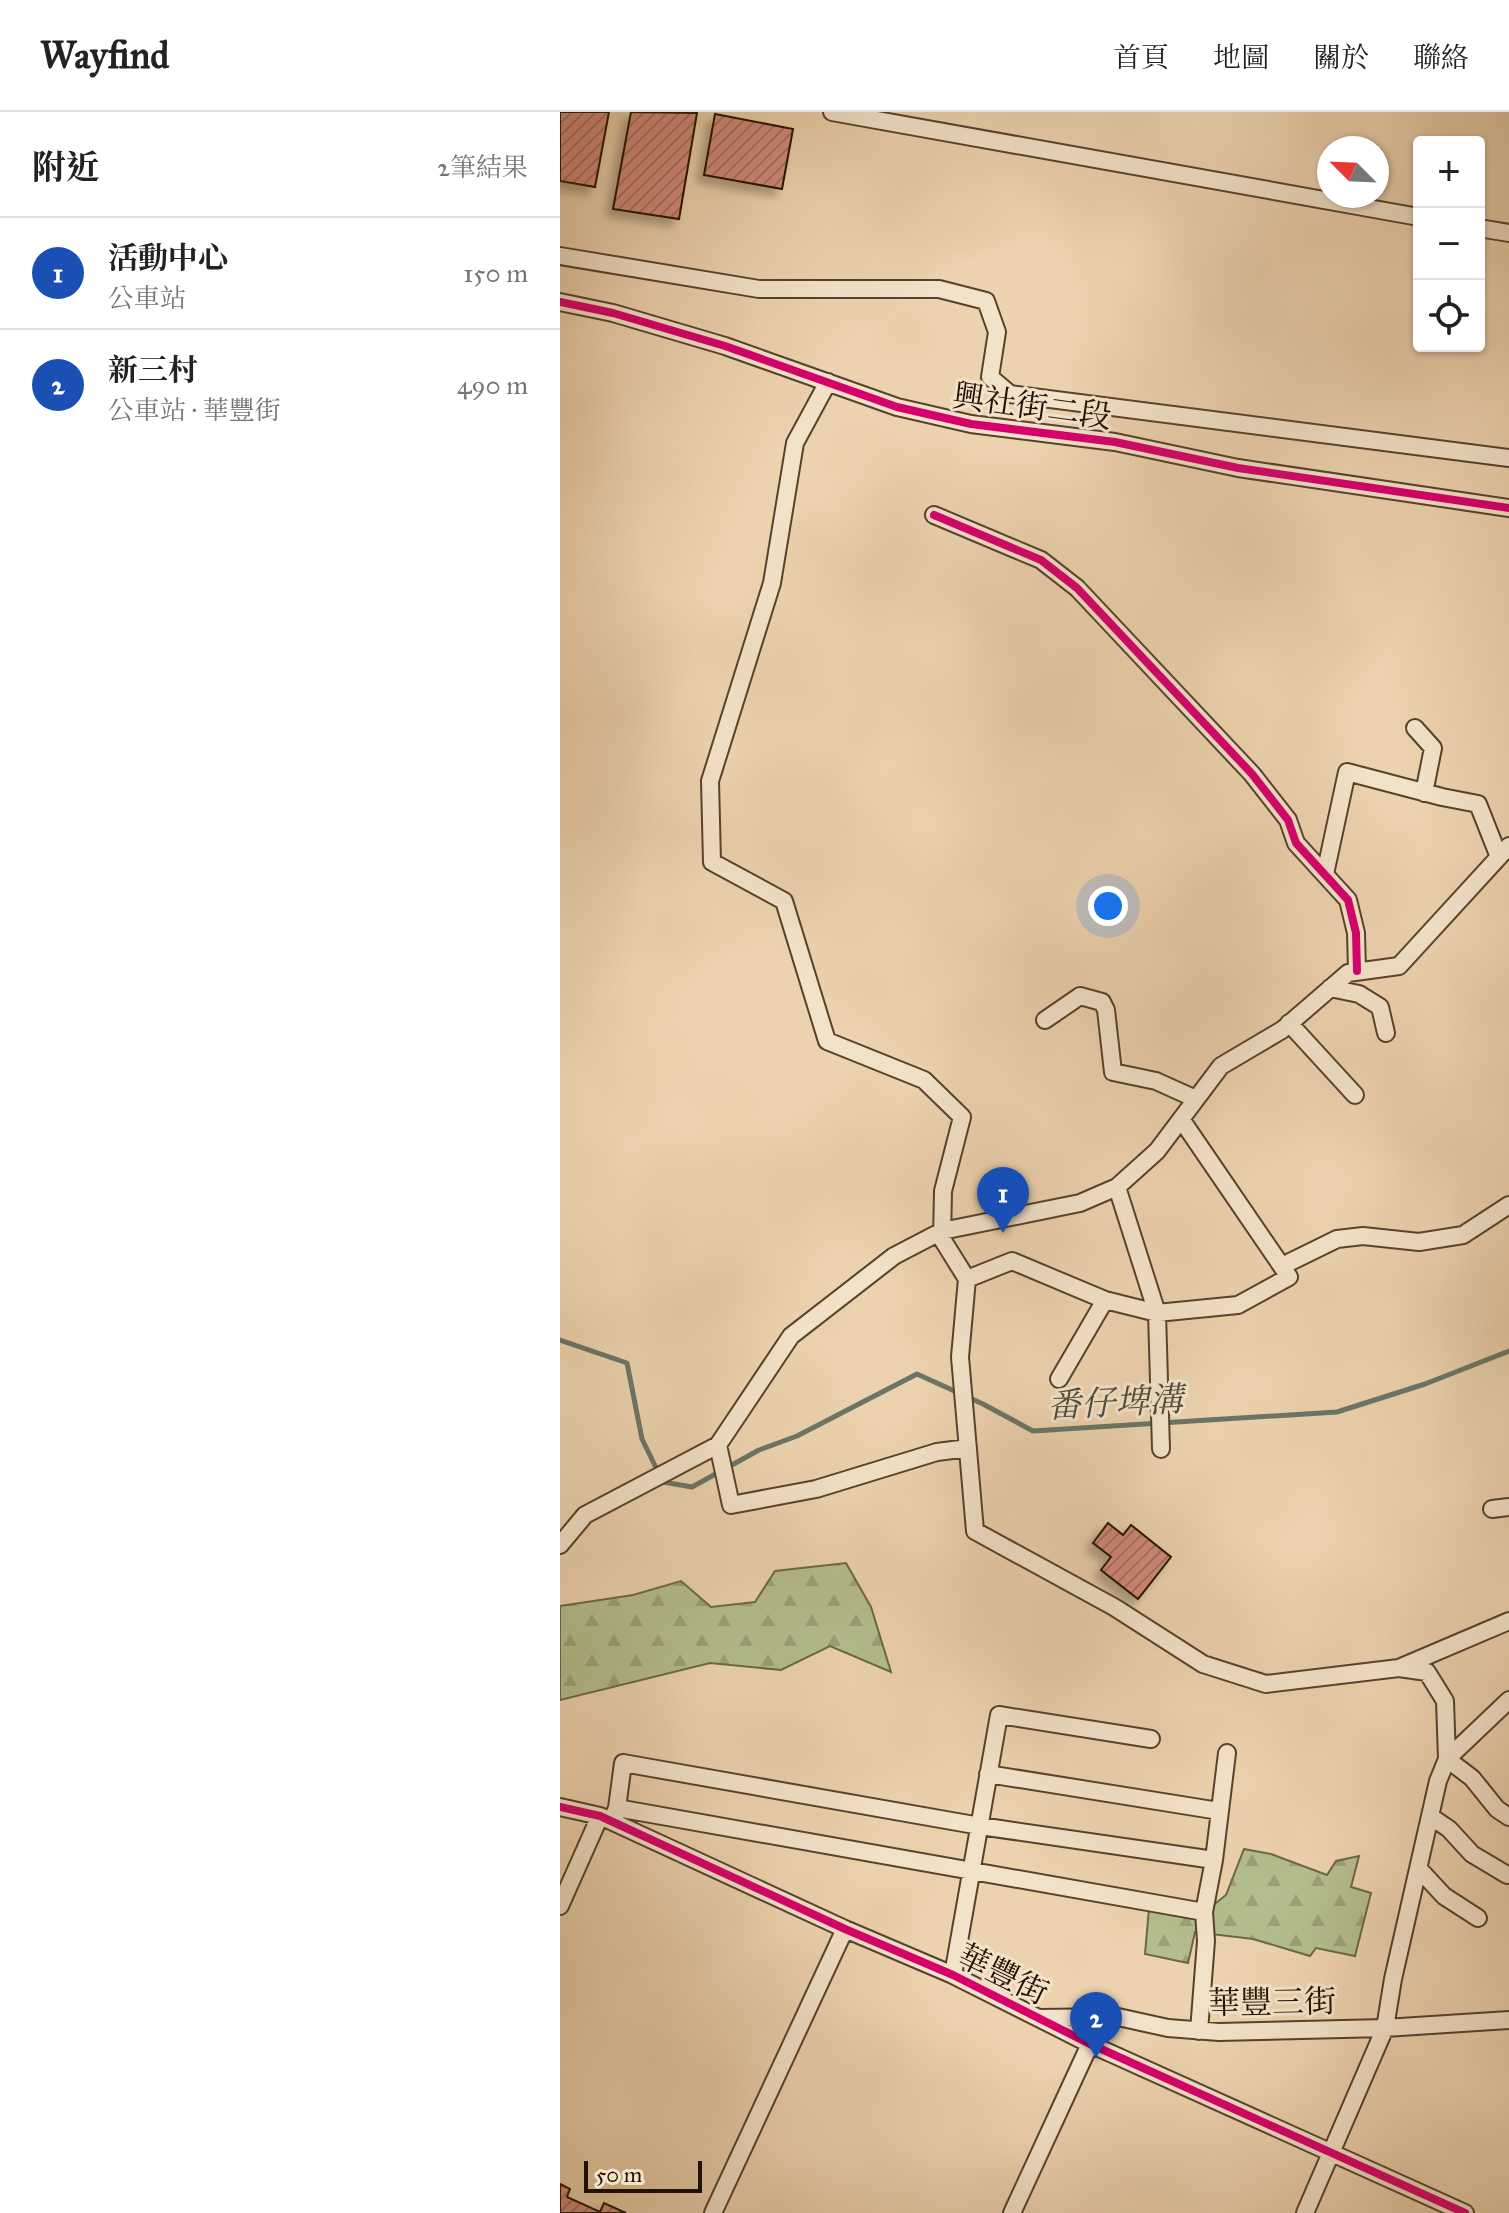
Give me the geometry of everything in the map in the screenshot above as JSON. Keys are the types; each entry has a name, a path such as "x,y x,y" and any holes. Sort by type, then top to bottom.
{"street":[{"path":"832,112 1413,216"},
{"path":"1485,229 1509,233"},
{"path":"560,256 759,289 939,289 986,301 997,332 990,377 1010,394 1509,458"},
{"name":"興社街二段","path":"560,302 627,317 725,346 897,407 971,424 1115,442 1238,468 1509,508"},
{"path":"828,382 795,443 772,583 710,781 712,862 784,901 827,1041 924,1080 962,1117 943,1191 942,1239 967,1279 960,1357 975,1531 1114,1607 1203,1664 1266,1684 1399,1668 1427,1672 1445,1701 1447,1759"},
{"path":"934,515 1041,560 1077,588 1252,774 1288,820 1296,843 1348,900 1356,933 1357,971"},
{"path":"1415,728 1433,748 1424,793"},
{"path":"560,1545 585,1515 718,1445 791,1336 894,1256 942,1231 1080,1203 1117,1187 1157,1151 1221,1066 1289,1023 1348,973 1399,966 1504,852 1478,804 1347,772 1325,874"},
{"path":"1330,988 1359,994 1380,1007 1386,1033"},
{"path":"1045,1020 1080,996 1102,1002 1106,1010 1113,1072 1156,1081 1196,1099"},
{"path":"1289,1023 1355,1095"},
{"path":"967,1279 1012,1261 1105,1300 1157,1313 1238,1305 1289,1277 1181,1119"},
{"path":"1117,1187 1157,1313 1161,1449"},
{"path":"1282,1266 1337,1239 1363,1236 1419,1242 1463,1235 1509,1205"},
{"path":"1059,1379 1105,1300"},
{"path":"718,1445 731,1505 816,1489 937,1452 968,1448"},
{"path":"1399,1668 1509,1621"},
{"path":"1305,2213 1385,2028 1393,1979 1438,1781 1447,1759 1509,1700"},
{"path":"953,1975 999,1715 1151,1739"},
{"path":"1199,2031 1206,1941 1204,1912 1214,1860 1227,1753"},
{"path":"1447,1759 1472,1778 1497,1809 1509,1817"},
{"path":"560,1906 609,1815 623,1763 980,1826 1214,1860"},
{"path":"988,1774 1219,1811"},
{"name":"華豐街","path":"560,1807 609,1815 845,1929 953,1975 1090,2044 1465,2213"},
{"path":"609,1815 972,1871 1204,1912"},
{"path":"1430,1816 1449,1829 1472,1854 1507,1875"},
{"path":"1419,1869 1444,1896 1478,1918"},
{"path":"713,2213 845,1929"},
{"name":"華豐三街","path":"1037,2018 1118,2017 1199,2031 1385,2028 1509,2020"},
{"path":"1012,2213 1090,2044"}],"green space":[{"path":"846,1563 871,1607 891,1672 830,1646 781,1670 710,1663 560,1700 560,1606 633,1595 681,1581 711,1607 755,1602 775,1571"},
{"path":"1244,1849 1271,1854 1327,1875 1336,1861 1359,1856 1351,1887 1371,1893 1355,1956 1316,1948 1310,1956 1253,1939 1195,1932 1188,1963 1145,1954 1149,1908 1212,1906 1226,1895"}],"building":[{"path":"560,112 609,112 595,187 560,181"},
{"path":"631,112 697,113 679,219 613,209"},
{"path":"715,114 793,129 782,189 704,175"},
{"path":"1108,1523 1123,1535 1131,1525 1171,1557 1138,1599 1101,1570 1111,1557 1093,1543"},
{"path":"560,2184 570,2189 567,2197 600,2212 604,2203 626,2213 560,2213"}],"waterway":[{"name":"番仔埤溝","path":"560,1340 627,1363 642,1439 663,1482 692,1487 759,1450 797,1436 917,1374 1033,1431 1337,1412 1425,1384 1509,1351"}],"cycle path":[{"path":"560,302 613,313 725,346 897,407 971,424 1115,442 1238,468 1509,508"},
{"path":"934,515 1041,560 1077,588 1252,774 1288,820 1296,843 1348,900 1356,933 1357,971"},
{"path":"560,1807 600,1816 845,1929 953,1975 1090,2044 1465,2213"}],"place":[{"name":"活動中心","path":"1003,1233"},
{"name":"新三村","path":"1096,2058"}]}
